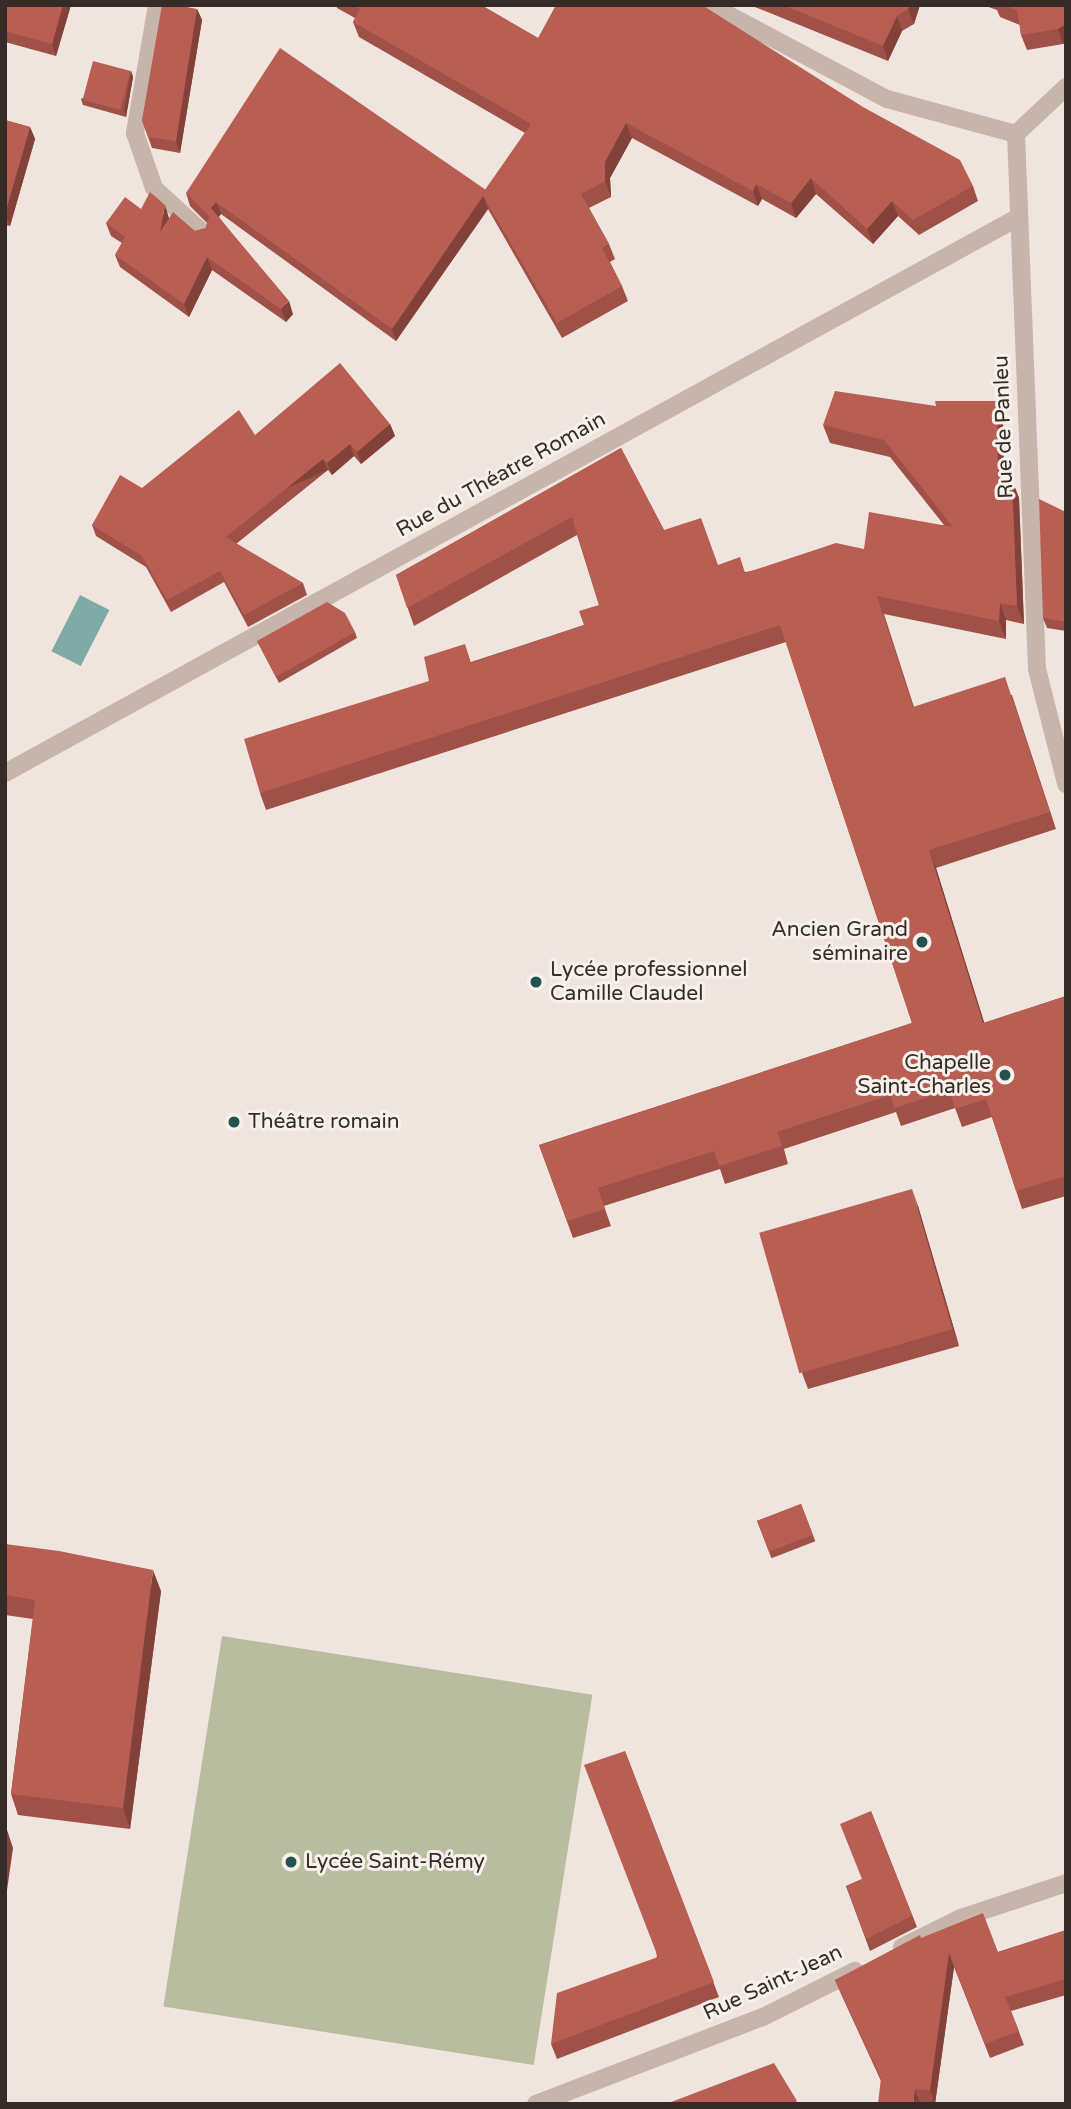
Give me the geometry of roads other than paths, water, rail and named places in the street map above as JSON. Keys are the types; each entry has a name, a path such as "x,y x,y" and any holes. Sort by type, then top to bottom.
{"street":[{"path":"157,5 135,133 154,188 204,233"},
{"path":"710,5 887,99 1016,134 1066,87"},
{"name":"Rue de Panleu","path":"1016,134 1037,669 1065,780"},
{"name":"Rue du Théatre Romain","path":"5,773 1019,216"},
{"name":"Rue Saint-Jean","path":"536,2104 763,2017 961,1918 1066,1883"}],"water":[{"path":"80,595 109,610 81,666 51,651"}],"place":[{"name":"Ancien Grand séminaire","path":"922,942"},
{"name":"Lycée professionnel Camille Claudel","path":"536,982"},
{"name":"Chapelle Saint-Charles","path":"1005,1075"},
{"name":"Théâtre romain","path":"234,1122"},
{"name":"Lycée Saint-Rémy","path":"291,1862"}]}
